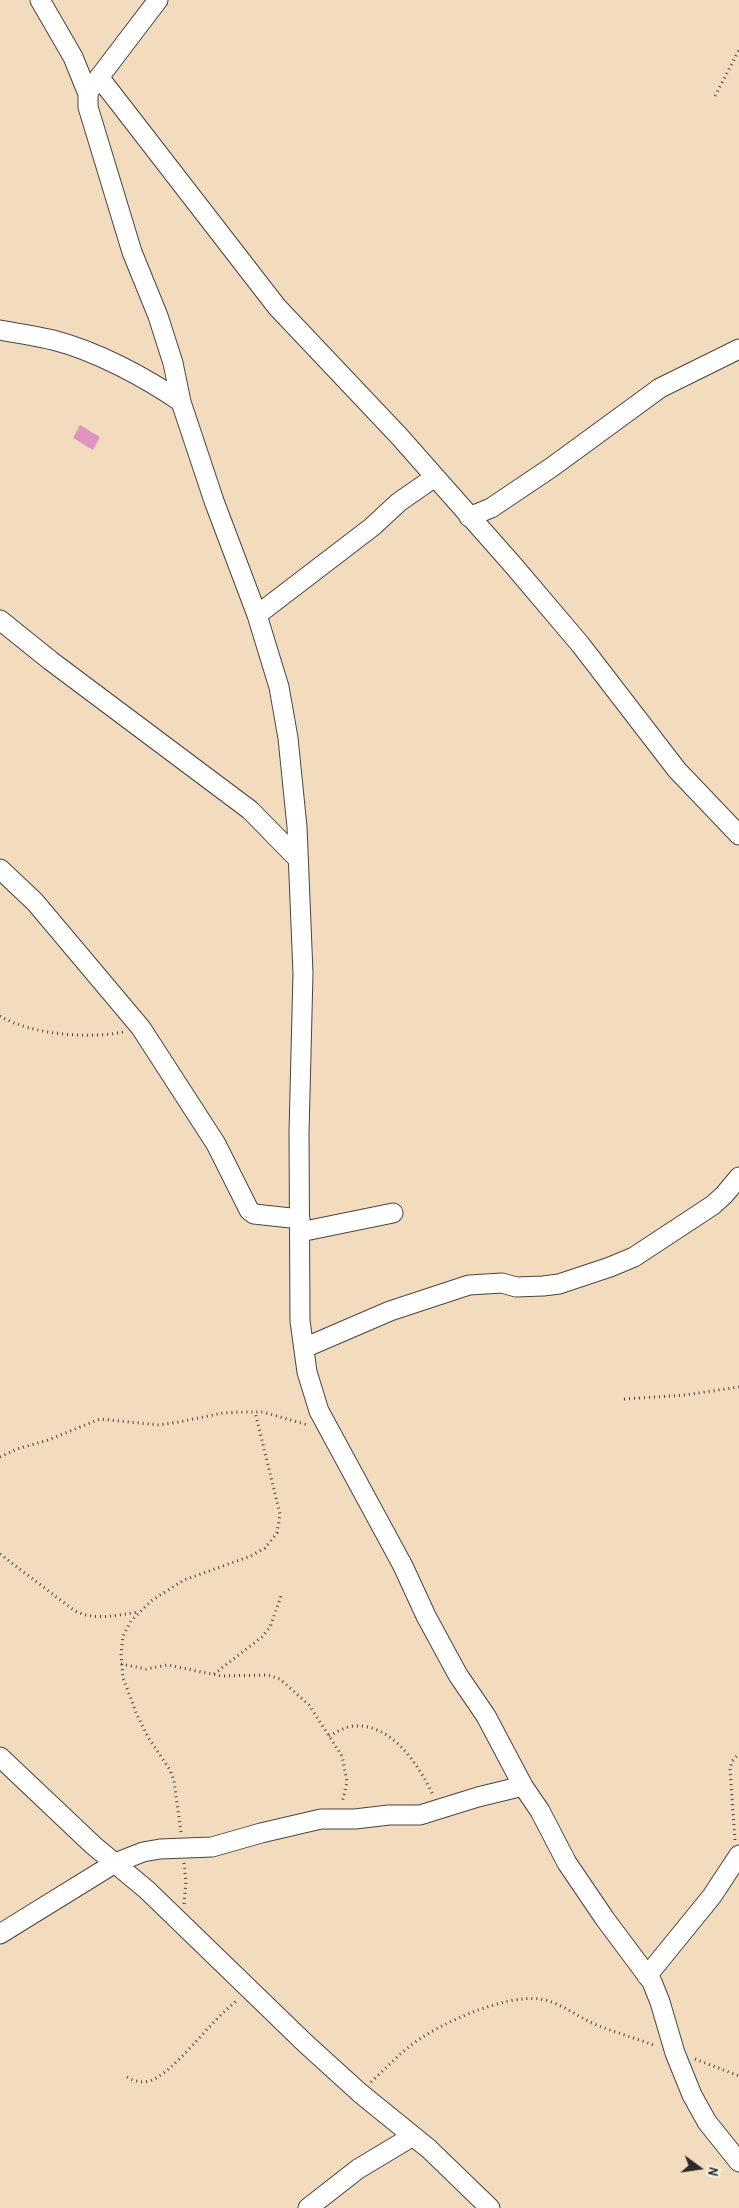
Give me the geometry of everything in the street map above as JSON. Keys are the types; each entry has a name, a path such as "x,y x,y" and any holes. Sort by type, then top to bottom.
{"street":[{"path":"40,0 73,57 88,94 88,107 132,252 158,316 173,363 181,402 214,501 257,615 279,687 288,738 297,827 303,973 299,1124 300,1321 307,1372 318,1411 403,1566 426,1616 458,1674 486,1716 523,1786 540,1810 567,1863 582,1887 648,1976 660,2002 675,2052 692,2094 707,2122 739,2162"},
{"path":"88,94 158,0"},
{"path":"99,77 277,306 350,382 435,477 580,644 678,770 739,835"},
{"path":"0,330 54,340 75,348 127,370 156,385 181,402"},
{"path":"469,517 491,508 552,467 660,388 739,349"},
{"path":"257,615 372,527 399,502 435,477"},
{"path":"0,620 51,661 250,810 298,859"},
{"path":"0,869 40,908 141,1028 216,1144 249,1210 254,1214 300,1226 392,1213"},
{"path":"304,1348 390,1311 469,1285 502,1283 516,1287 543,1286 558,1284 610,1267 634,1256 713,1205 739,1177"},
{"path":"0,1757 114,1863 147,1890 252,1993 360,2093 413,2136 490,2208"},
{"path":"0,1934 114,1863 155,1850 212,1847 286,1827 338,1818 355,1819 389,1815 420,1815 478,1797 523,1786"},
{"path":"648,1976 712,1896 738,1857"},
{"path":"308,2208 358,2169 413,2136"}],"path":[{"path":"715,96 739,50"},
{"path":"0,1016 56,1033 88,1036 141,1028"},
{"path":"624,1399 685,1395 739,1387"},
{"path":"181,1924 186,1882 174,1781 165,1760 148,1737 137,1715 123,1678 121,1664 123,1636 131,1621 151,1601 184,1580 251,1556 265,1548 277,1533 280,1514 255,1412"},
{"path":"0,1457 100,1419 159,1424 180,1422 223,1413 263,1412 328,1430"},
{"path":"0,1554 75,1611 87,1616 104,1617 140,1612"},
{"path":"213,1674 262,1637 270,1627 281,1596"},
{"path":"121,1664 146,1669 168,1665 234,1677 268,1675 280,1679 309,1705 342,1756 347,1782 338,1818"},
{"path":"329,1736 353,1726 366,1727 386,1735 404,1749 442,1808"},
{"path":"738,1857 730,1770 732,1761 739,1754"},
{"path":"127,2076 140,2082 151,2080 160,2075 185,2053 228,2007 242,1997 252,1993"},
{"path":"360,2093 411,2046 431,2032 482,2010 519,2000 538,1999 553,2002 592,2023 739,2076"}],"building":[{"path":"80,425 100,437 93,450 73,438"}]}
